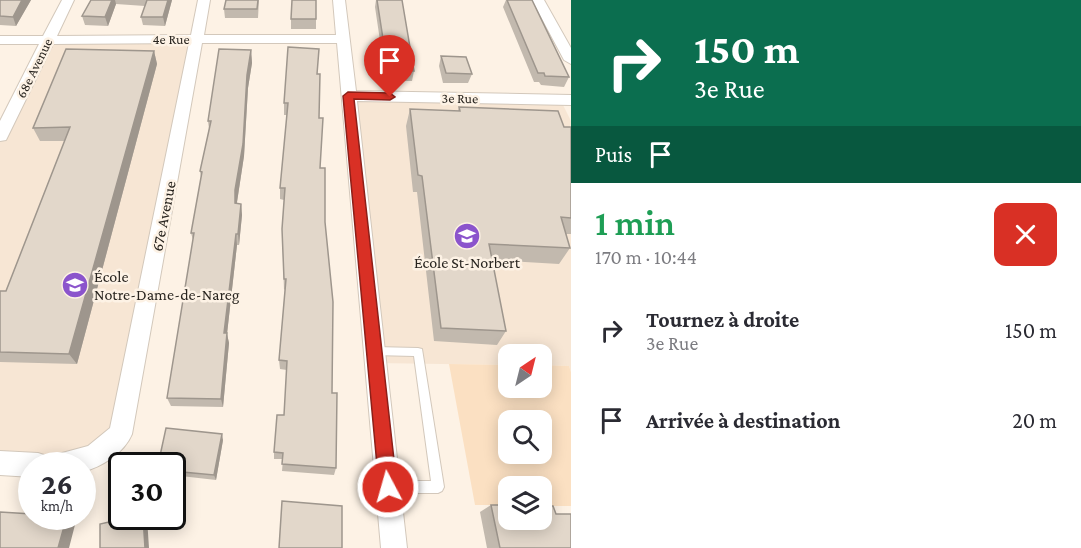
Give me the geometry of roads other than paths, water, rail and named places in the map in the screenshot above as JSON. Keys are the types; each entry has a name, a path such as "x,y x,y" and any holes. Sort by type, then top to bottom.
{"street":[{"name":"68e Avenue","path":"0,136 68,0"},
{"name":"67e Avenue","path":"96,455 120,434 204,0"},
{"path":"339,0 394,548"},
{"path":"538,0 571,60"},
{"name":"4e Rue","path":"0,40 343,39"},
{"name":"3e Rue","path":"348,96 571,100"},
{"path":"0,463 18,464"}],"lane":[{"path":"374,351 418,352 438,487 388,487"}],"place":[{"name":"École St-Norbert","path":"467,236"},
{"name":"École Notre-Dame-de-Nareg","path":"75,285"}]}
